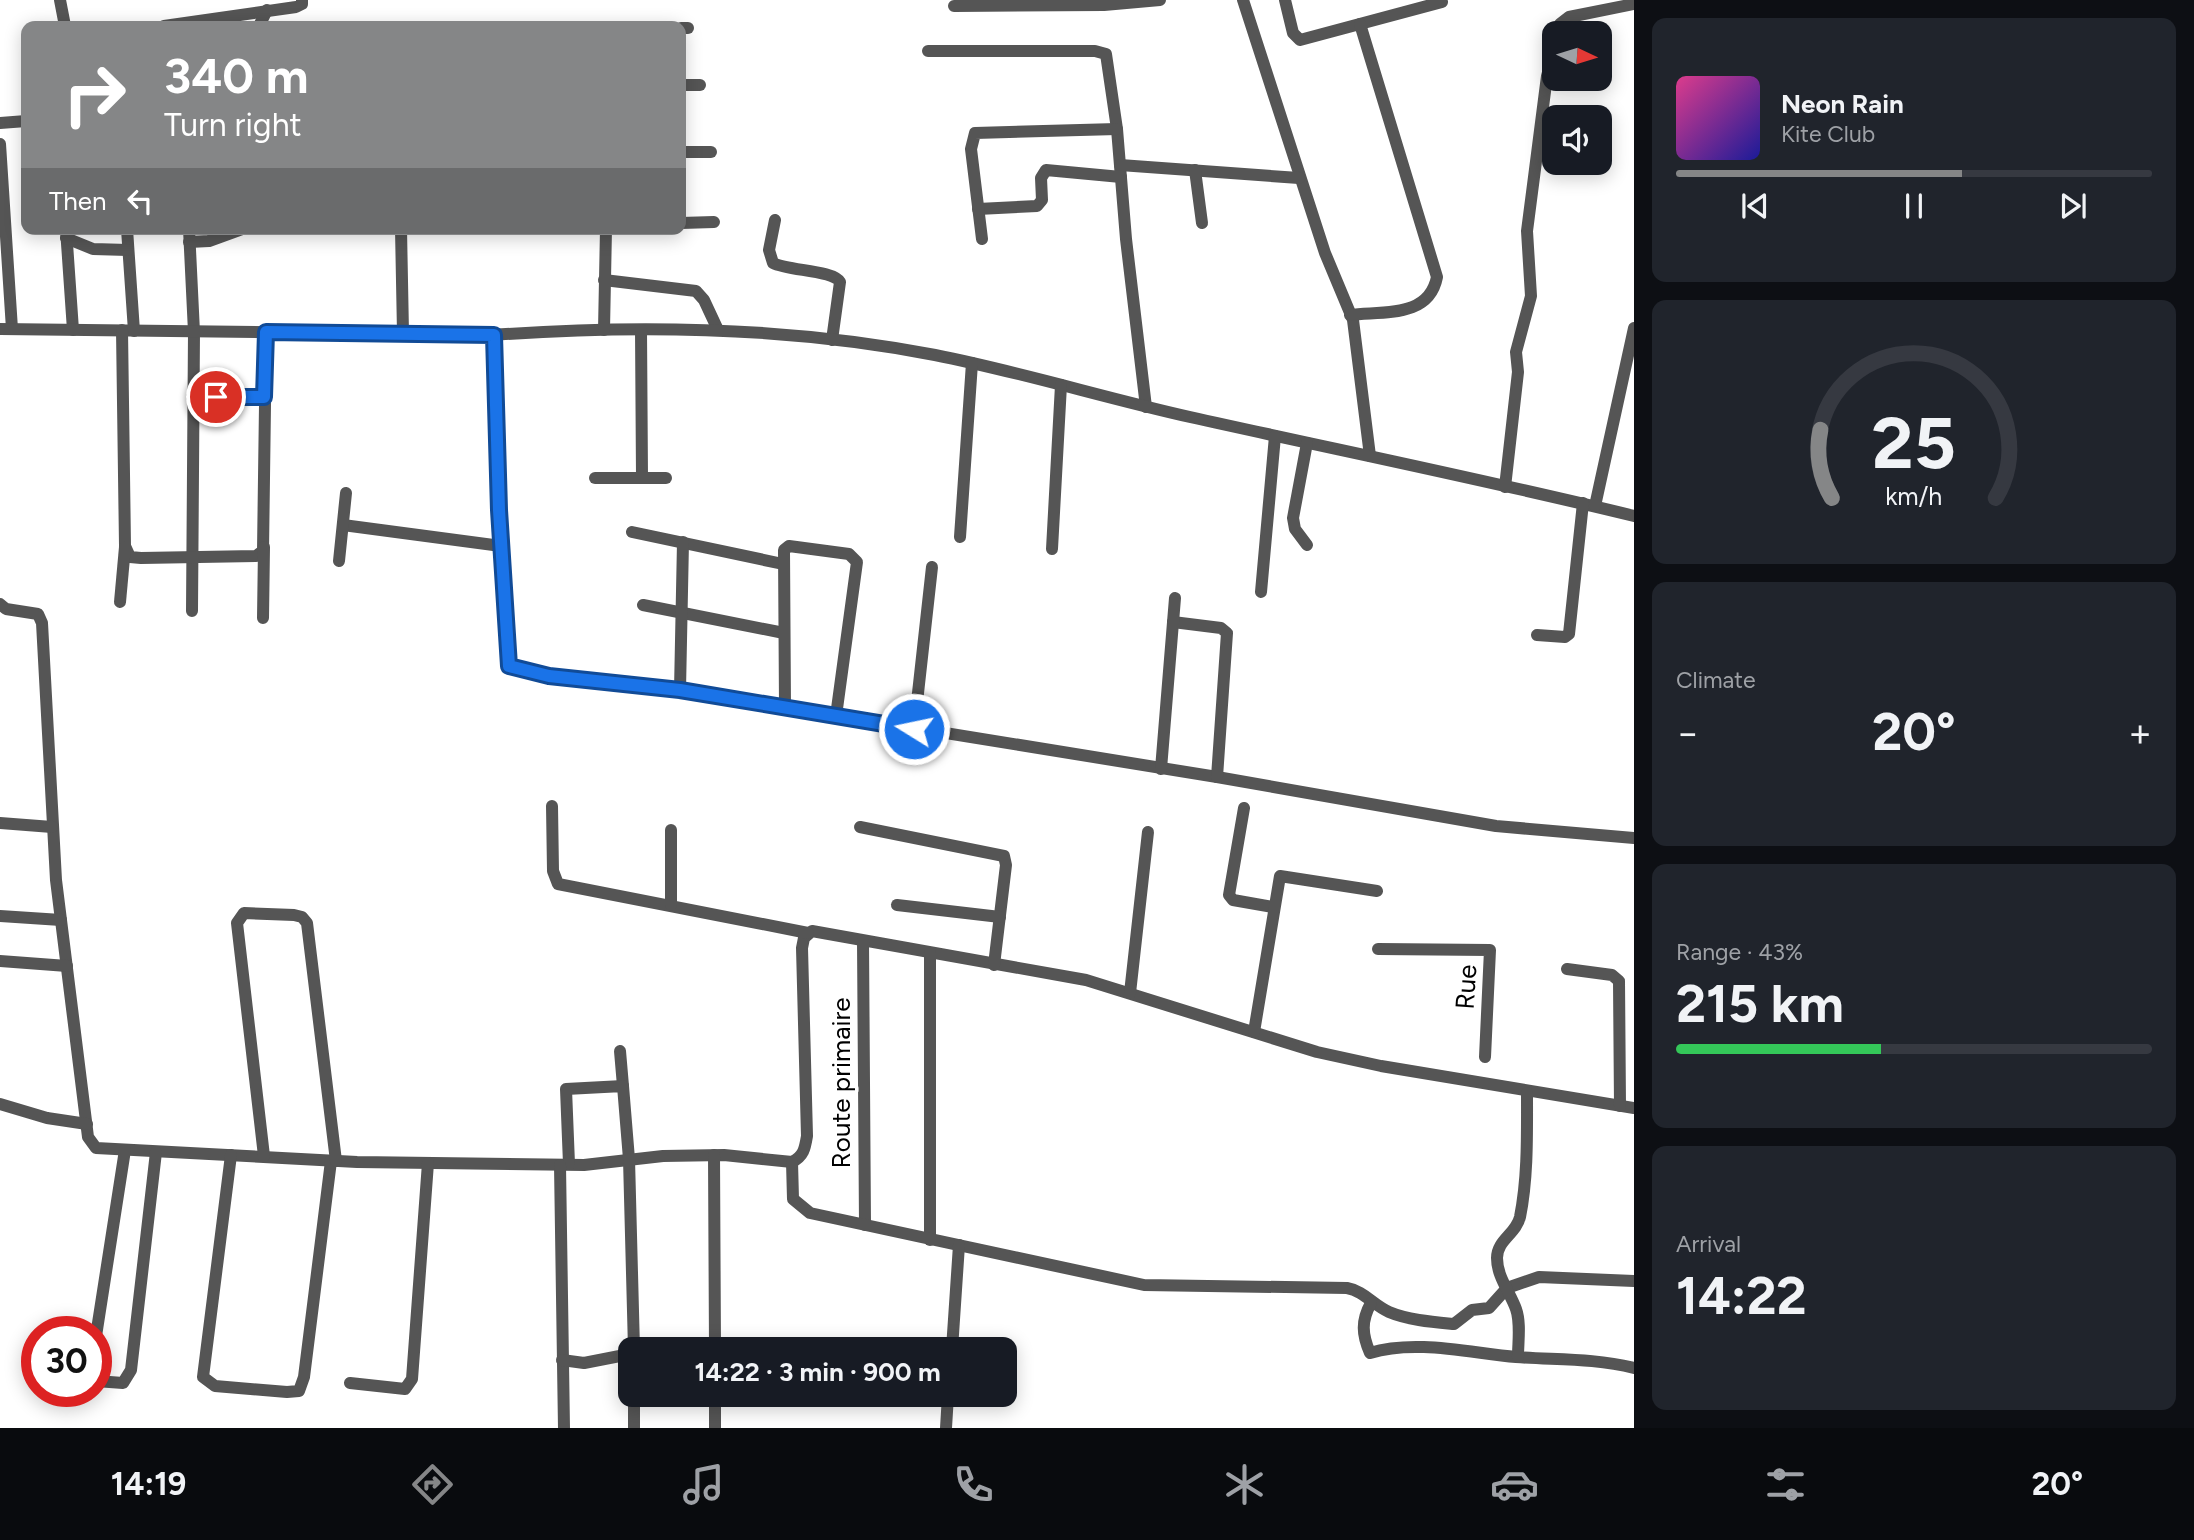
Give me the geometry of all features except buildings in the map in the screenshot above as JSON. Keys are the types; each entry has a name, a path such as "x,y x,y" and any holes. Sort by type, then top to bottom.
{"street":[{"path":"61,0 64,21"},
{"path":"196,21 296,7 302,4 302,0"},
{"path":"954,6 1104,5 1160,0"},
{"path":"1243,0 1299,178 1355,331 1370,456"},
{"path":"1285,0 1293,33 1300,40 1360,24 1415,5 1443,2"},
{"path":"1564,21 1569,17 1634,4"},
{"path":"262,21 267,10"},
{"path":"1350,315 1416,307 1430,298 1437,277 1360,24"},
{"path":"928,51 1101,51 1108,60 1146,407"},
{"path":"686,85 700,85"},
{"path":"1505,487 1518,372 1516,352 1531,296 1527,231 1545,91"},
{"path":"0,122 21,121"},
{"path":"982,239 971,149 975,133 1117,129"},
{"path":"0,144 6,329 494,335 604,330 782,333 972,363 1146,407 1634,516"},
{"path":"686,152 711,152"},
{"path":"978,209 1037,206 1042,200 1041,178 1046,170 1195,170 1299,178"},
{"path":"1195,170 1202,223"},
{"path":"775,220 769,250 773,262 786,268 831,275 840,282 832,340"},
{"path":"686,223 714,222"},
{"path":"66,235 73,330"},
{"path":"68,235 93,249 128,250"},
{"path":"120,602 125,546 127,235"},
{"path":"192,611 194,332 189,236 209,241 226,235"},
{"path":"401,235 403,333"},
{"path":"604,330 607,235"},
{"path":"604,280 696,291 704,300 718,330"},
{"path":"1537,635 1565,638 1569,635 1589,505 1634,328"},
{"path":"641,330 642,477"},
{"path":"263,618 266,332"},
{"path":"494,335 501,546 509,666 549,676 680,690 1217,777 1496,827 1634,838"},
{"path":"960,537 972,363"},
{"path":"1052,549 1061,385"},
{"path":"192,397 264,397"},
{"path":"1261,592 1275,436"},
{"path":"1307,443 1293,518 1295,529 1307,545"},
{"path":"595,478 666,478"},
{"path":"339,561 346,493"},
{"path":"343,525 501,546"},
{"path":"632,532 783,564"},
{"path":"680,690 683,542"},
{"path":"125,546 128,555 136,558 194,557 260,555 264,543"},
{"path":"785,707 783,553 789,546 849,554 856,558 836,716"},
{"path":"914,729 932,566"},
{"path":"1161,769 1175,598"},
{"path":"0,604 6,609 36,613 41,617 52,827 61,920 92,1146 333,1161 565,1165 714,1155 792,1162 799,1159 805,1149 807,1136 802,948 808,933"},
{"path":"643,605 784,633"},
{"path":"1173,622 1221,628 1227,633 1217,777"},
{"path":"552,806 553,872 558,884 808,933 819,931 995,965 1063,974 1317,1052 1527,1093 1634,1108"},
{"path":"1244,808 1228,895 1233,900 1273,907"},
{"path":"0,823 52,827"},
{"path":"860,827 1004,856 995,965"},
{"path":"671,830 671,905"},
{"path":"1130,993 1147,832"},
{"path":"1254,1032 1279,879 1286,876 1377,891"},
{"path":"897,905 1000,917"},
{"path":"231,1155 203,1377 215,1386 299,1391 304,1377 333,1161 307,923 302,917 294,915 244,913 237,923 264,1156"},
{"path":"0,916 61,920"},
{"name":"Route primaire","path":"863,941 865,1225"},
{"name":"Rue","path":"1378,949 1490,950 1485,1057"},
{"path":"930,953 930,1240"},
{"path":"0,961 67,966"},
{"path":"1567,969 1612,975 1619,981 1620,1106"},
{"path":"620,1051 629,1159 634,1337"},
{"path":"564,1428 562,1360 566,1089 623,1086"},
{"path":"1518,1357 1517,1311 1501,1277 1497,1255 1499,1247 1513,1233 1519,1218 1527,1159 1527,1093"},
{"path":"0,1104 47,1118 87,1124"},
{"path":"99,1316 125,1150"},
{"path":"112,1382 123,1383 131,1370 156,1152"},
{"path":"714,1155 715,1337"},
{"path":"792,1162 793,1199 799,1208 810,1213 1144,1285 1347,1288 1359,1290 1371,1303 1391,1313 1454,1324 1472,1310 1489,1308 1507,1288 1539,1277 1634,1281"},
{"path":"350,1382 405,1389 412,1379 428,1163"},
{"path":"953,1337 960,1245"},
{"path":"1371,1303 1363,1317 1364,1338 1370,1353 1383,1349 1444,1349 1518,1357 1603,1360 1634,1367"},
{"path":"562,1360 584,1363 618,1356"},
{"path":"634,1407 634,1428"},
{"path":"715,1407 715,1428"},
{"path":"946,1428 947,1407"}],"route":[{"path":"216,397 264,397 266,332 494,335 499,510 509,666 549,676 680,690 914,729"}]}
